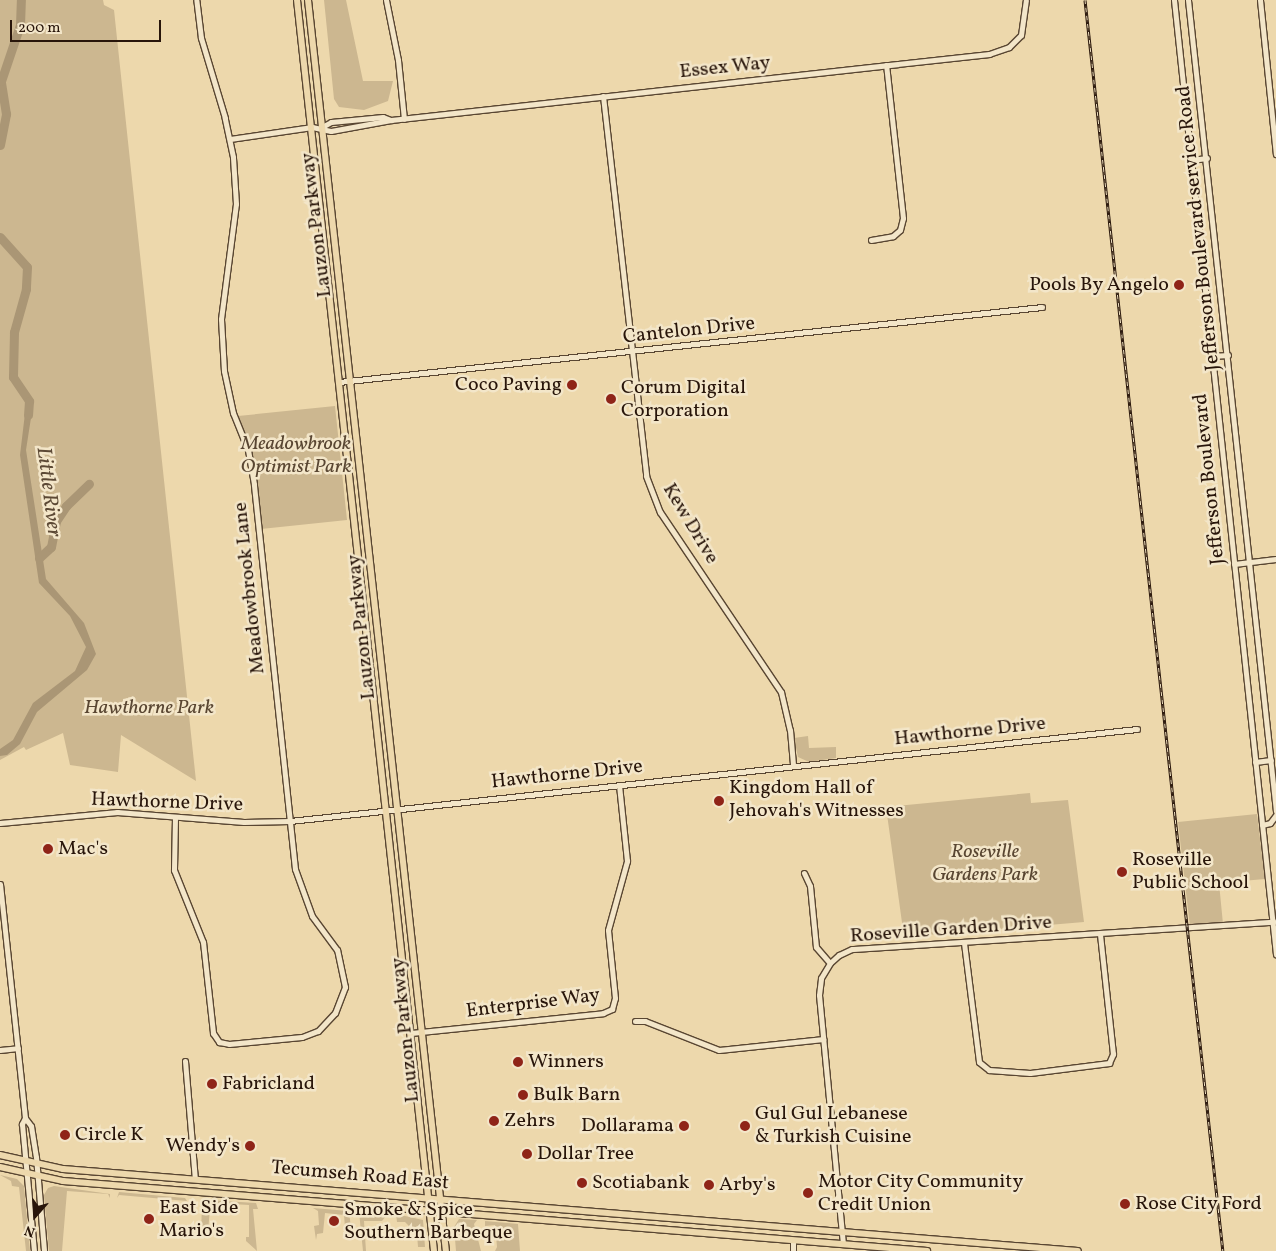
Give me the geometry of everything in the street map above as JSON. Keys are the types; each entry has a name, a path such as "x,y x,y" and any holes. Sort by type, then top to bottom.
{"main road":[{"name":"Lauzon Parkway","path":"297,0 434,1251"},
{"name":"Lauzon Parkway","path":"308,0 446,1251"},
{"name":"Tecumseh Road East","path":"0,1155 36,1164 195,1179 1078,1251"},
{"name":"Tecumseh Road East","path":"0,1167 37,1177 927,1251"}],"street":[{"name":"Meadowbrook Lane","path":"175,816 174,870 203,942 213,1034 219,1042 229,1044 302,1037 323,1026 341,1002 345,987 337,950 312,916 300,890 290,821 254,484 248,450 233,413 224,371 221,319 236,204 230,139 201,38 196,0"},
{"path":"386,0 398,60 404,118"},
{"name":"Essex Way","path":"230,139 312,127 322,127 331,131 404,118 989,54 1009,47 1021,35 1026,0"},
{"name":"Jefferson Boulevard","path":"1174,0 1255,762 1274,922 1276,955"},
{"name":"Jefferson Boulevard service Road","path":"1188,0 1207,158 1276,812"},
{"path":"1260,0 1276,154"},
{"path":"871,240 893,236 900,230 903,218 886,65"},
{"name":"Kew Drive","path":"603,96 646,476 660,512 781,692 790,730 792,766"},
{"name":"Essex Way","path":"322,127 331,122 383,118 391,120"},
{"path":"1191,160 1207,158"},
{"name":"Cantelon Drive","path":"339,382 1042,308"},
{"path":"1212,356 1228,356"},
{"path":"1234,564 1276,559"},
{"name":"Hawthorne Drive","path":"0,823 117,812 244,822 290,821 1137,729"},
{"path":"1255,762 1270,760"},
{"name":"Enterprise Way","path":"410,1033 603,1013 612,1009 615,998 608,930 627,861 619,785"},
{"path":"1262,825 1270,824 1276,815"},
{"path":"804,873 810,886 816,947 830,962"},
{"path":"0,884 26,1118 31,1126 36,1164 44,1251"},
{"name":"Roseville Garden Drive","path":"843,1244 844,1233 819,996 821,978 830,962 852,950 1274,922"},
{"path":"964,943 978,1062 988,1070 1030,1073 1110,1064 1113,1054 1100,935"},
{"path":"635,1021 645,1021 719,1050 823,1040"},
{"path":"0,1050 18,1048"},
{"path":"185,1061 195,1179"},
{"path":"26,1118 22,1124 34,1251"},
{"path":"793,1240 793,1251"}],"green space":[{"name":"Hawthorne Park","path":"0,0 103,0 104,5 114,10 196,781 121,735 118,772 70,765 63,733 26,750 24,747 0,760"},
{"path":"324,0 346,0 363,81 393,81 388,101 364,110 339,107 334,99"},
{"name":"Meadowbrook Optimist Park","path":"335,406 347,520 261,529 254,470 238,416"},
{"path":"808,736 809,748 836,747 836,758 809,762 798,757 794,738"},
{"name":"Roseville Gardens Park","path":"1030,793 1031,803 1068,800 1084,922 904,937 886,807"},
{"path":"1257,814 1265,879 1219,883 1223,924 1190,927 1178,822"},
{"path":"0,1175 17,1179 24,1186 30,1251 26,1251 19,1187 12,1186 11,1181"},
{"path":"54,1186 110,1194 110,1198 108,1194 67,1191 62,1251 49,1251 44,1195 48,1188"},
{"path":"119,1192 185,1198 187,1201 119,1195 117,1198"},
{"path":"208,1200 256,1203 258,1209 253,1209 257,1251 246,1241 246,1237 249,1237 249,1205 214,1203 214,1207 210,1207 208,1233 212,1235 201,1234 202,1204"},
{"path":"313,1208 349,1211 352,1237 346,1239 344,1215 325,1213 323,1233 317,1234 316,1240 314,1226 319,1225 318,1211"},
{"path":"359,1212 386,1216 382,1221 364,1221 366,1251 363,1251"},
{"path":"396,1214 423,1220 425,1247 418,1247 417,1234 405,1222 397,1222"},
{"path":"459,1219 477,1220 474,1224 481,1251 456,1251 454,1227"},
{"path":"485,1221 518,1224 520,1251 495,1251 497,1247 495,1225 485,1226"}],"shaded area":[{"path":"26,405 33,405 26,450 46,579 84,623 96,654 87,670 37,712 20,744 7,755 0,756 0,749 13,740 33,703 75,671 86,647 70,616 39,583 20,455"}],"waterway":[{"name":"Little River","path":"0,145 6,114 1,81 20,25 21,0"},
{"name":"Little River","path":"0,237 27,267 26,289 14,332 13,377 29,401 28,415"},
{"name":"Little River","path":"39,558 51,547 56,521 66,506 89,484"}],"railway":[{"path":"1085,0 1223,1251"}],"place":[{"name":"Pools By Angelo","path":"1179,285"},
{"name":"Coco Paving","path":"572,385"},
{"name":"Corum Digital Corporation","path":"611,399"},
{"name":"Kingdom Hall of Jehovah's Witnesses","path":"719,801"},
{"name":"Mac's","path":"48,849"},
{"name":"Roseville Public School","path":"1122,872"},
{"name":"Winners","path":"518,1062"},
{"name":"Fabricland","path":"212,1084"},
{"name":"Bulk Barn","path":"523,1095"},
{"name":"Zehrs","path":"494,1121"},
{"name":"Dollarama","path":"684,1126"},
{"name":"Gul Gul Lebanese & Turkish Cuisine","path":"745,1126"},
{"name":"Circle K","path":"65,1135"},
{"name":"Wendy's","path":"250,1146"},
{"name":"Dollar Tree","path":"527,1154"},
{"name":"Scotiabank","path":"582,1183"},
{"name":"Arby's","path":"709,1185"},
{"name":"Motor City Community Credit Union","path":"808,1193"},
{"name":"Rose City Ford","path":"1125,1204"},
{"name":"East Side Mario's","path":"149,1219"},
{"name":"Smoke & Spice Southern Barbeque","path":"334,1221"}]}
